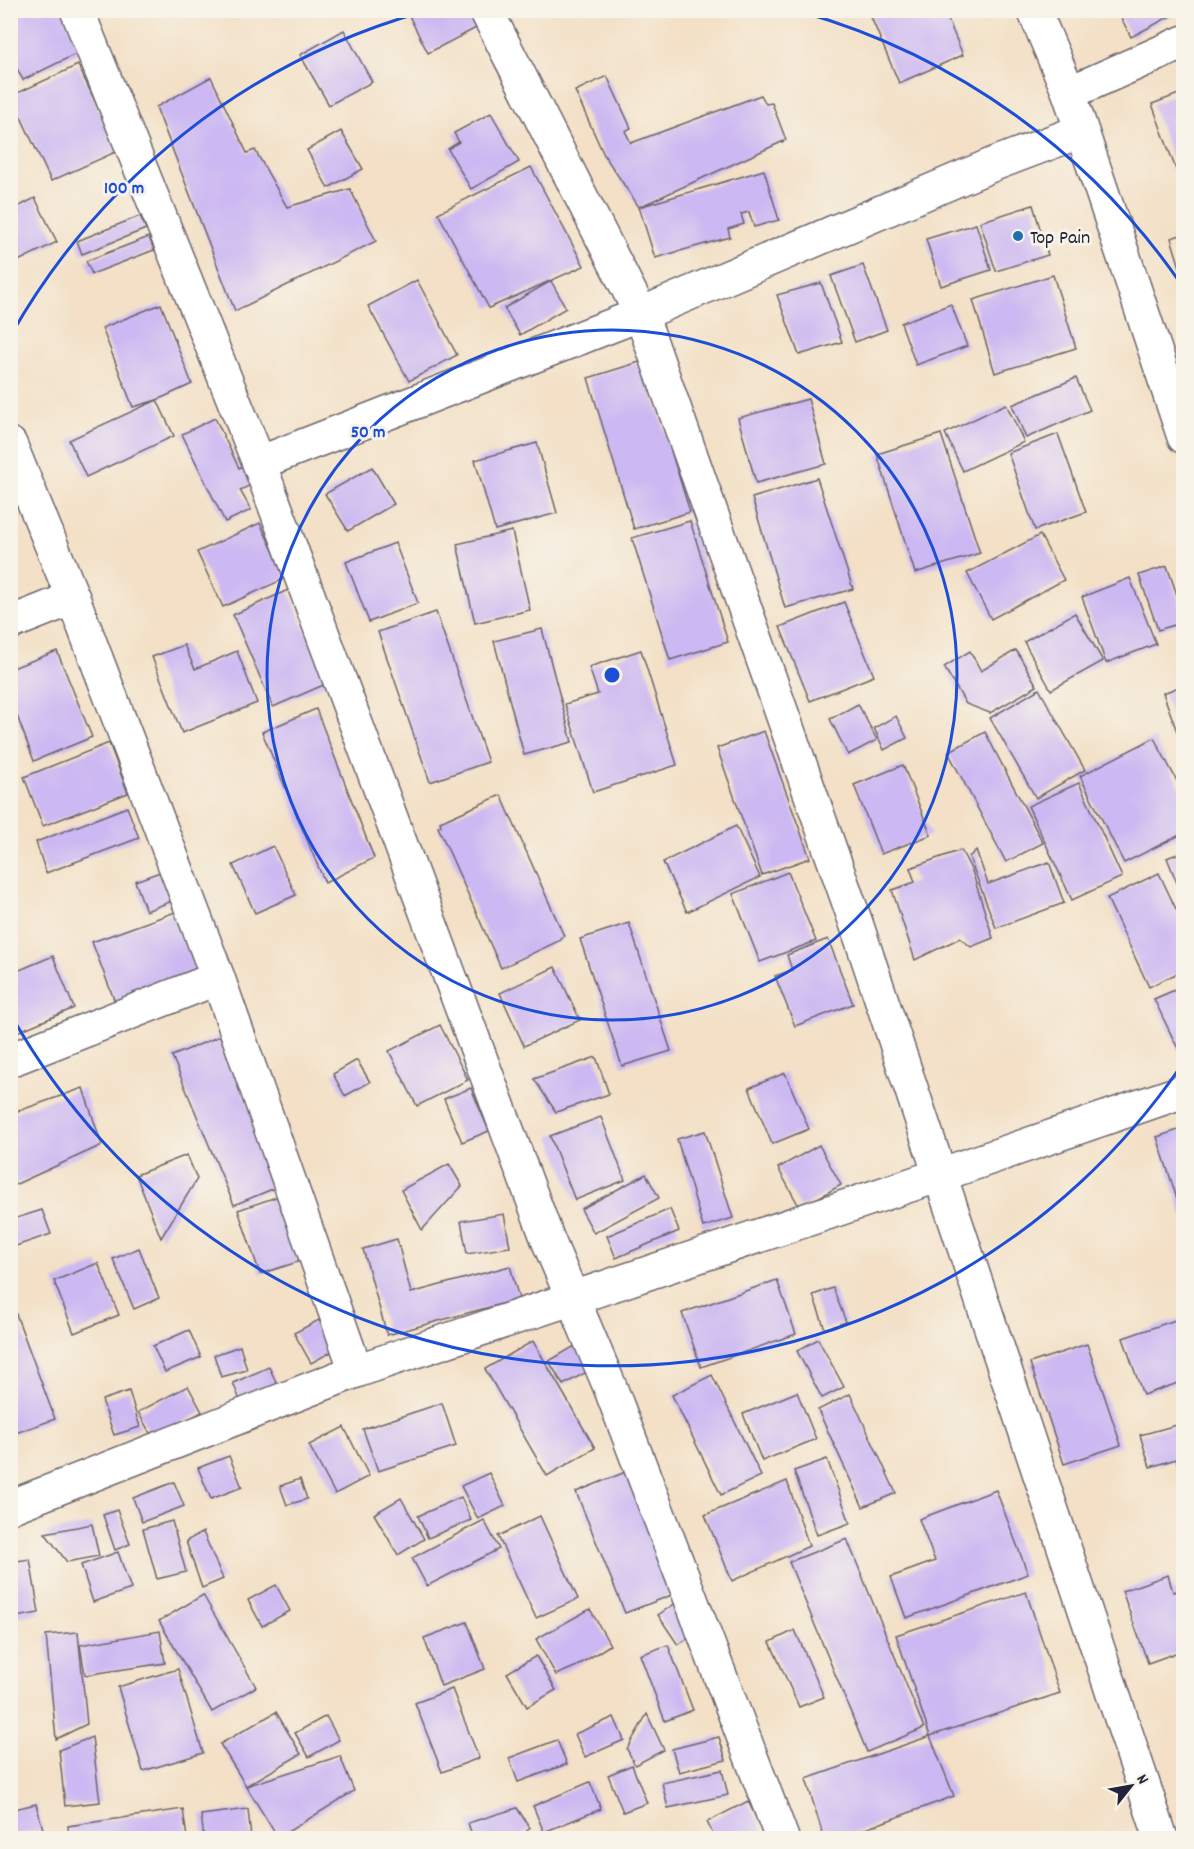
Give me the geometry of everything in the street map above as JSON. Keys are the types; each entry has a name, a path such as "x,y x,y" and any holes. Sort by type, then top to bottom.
{"street":[{"path":"77,10 259,463 544,1228 610,1387 782,1839"},
{"path":"486,10 641,314 852,911 1161,1839"},
{"path":"1034,10 1068,93 1181,423"},
{"path":"1068,93 1184,42"},
{"path":"259,463 641,314 994,164 1081,131"},
{"path":"10,444 73,598 218,978 356,1371"},
{"path":"10,623 73,598"},
{"path":"10,1059 218,978"},
{"path":"10,1507 356,1371 1184,1091"}],"building":[{"path":"10,10 62,10 82,51 23,80 10,55"},
{"path":"223,10 241,10 226,17"},
{"path":"406,10 479,10 486,23 428,53"},
{"path":"868,10 944,10 963,55 899,83"},
{"path":"1117,10 1182,10 1131,37"},
{"path":"344,30 372,82 329,105 300,55"},
{"path":"78,65 118,151 51,181 11,96"},
{"path":"607,76 631,128 625,131 631,143 761,95 766,104 772,103 786,140 639,207 604,155 575,91"},
{"path":"211,77 247,153 255,150 287,207 350,189 376,241 235,311 156,107"},
{"path":"1184,92 1184,189 1183,189 1152,104"},
{"path":"491,113 519,162 471,189 448,149 459,142 454,133"},
{"path":"341,131 363,169 328,188 307,150"},
{"path":"531,167 584,266 489,308 438,213"},
{"path":"764,170 779,220 754,227 749,212 741,214 744,224 728,229 730,237 655,258 639,207"},
{"path":"35,198 57,242 10,265 10,211"},
{"path":"1033,205 1048,255 996,271 980,222"},
{"path":"140,216 146,229 82,254 77,241"},
{"path":"976,224 991,270 941,286 926,239"},
{"path":"1184,234 1184,277 1183,277 1171,238"},
{"path":"149,237 154,250 92,274 86,261"},
{"path":"863,265 887,330 855,342 831,276"},
{"path":"1053,275 1076,348 995,373 973,300"},
{"path":"417,280 457,355 409,381 368,306"},
{"path":"551,281 566,308 520,335 504,308"},
{"path":"821,283 842,342 799,355 777,295"},
{"path":"161,304 192,384 157,400 133,407 102,328"},
{"path":"951,304 967,346 916,365 901,323"},
{"path":"643,361 690,512 634,529 588,378"},
{"path":"1076,378 1090,410 1026,438 1012,405"},
{"path":"808,399 826,464 756,483 738,418"},
{"path":"157,400 174,436 86,477 69,440"},
{"path":"1006,404 1024,442 963,471 945,433"},
{"path":"215,418 239,468 249,463 258,482 240,490 251,510 225,522 182,434"},
{"path":"941,434 980,553 915,573 877,454"},
{"path":"1058,434 1086,512 1035,530 1008,453"},
{"path":"537,443 557,513 495,530 475,460"},
{"path":"372,467 394,504 348,531 325,494"},
{"path":"817,478 853,589 785,608 752,498"},
{"path":"690,521 728,642 670,660 632,538"},
{"path":"260,523 286,578 223,607 197,552"},
{"path":"512,531 530,610 475,623 457,544"},
{"path":"1040,535 1064,580 991,619 967,573"},
{"path":"395,543 418,603 369,622 346,562"},
{"path":"1167,566 1184,615 1184,622 1158,630 1139,575"},
{"path":"1130,578 1156,644 1106,663 1082,597"},
{"path":"288,590 328,683 273,707 233,615"},
{"path":"844,602 874,676 810,701 780,627"},
{"path":"436,612 488,762 430,782 378,632"},
{"path":"1075,613 1103,661 1051,690 1024,642"},
{"path":"542,629 572,742 524,755 494,641"},
{"path":"184,645 195,669 237,651 257,703 182,733 152,657"},
{"path":"641,650 677,765 593,792 565,704 598,694 589,667"},
{"path":"1016,650 1037,686 990,713 966,704 944,667 970,651 981,671"},
{"path":"57,651 92,737 34,761 10,697 10,669"},
{"path":"1184,685 1184,748 1183,748 1163,693"},
{"path":"1039,689 1085,770 1036,798 990,718"},
{"path":"858,704 877,740 848,755 830,719"},
{"path":"316,709 374,858 325,883 262,732"},
{"path":"896,716 907,738 884,750 874,728"},
{"path":"764,731 810,858 762,875 717,748"},
{"path":"985,732 1043,843 1006,862 948,752"},
{"path":"1154,738 1184,794 1184,833 1124,863 1080,776"},
{"path":"109,743 128,793 43,826 24,777"},
{"path":"903,765 931,835 881,854 854,785"},
{"path":"1079,783 1122,877 1072,900 1028,806"},
{"path":"501,795 564,936 560,938 561,940 501,968 438,827 441,826 440,822"},
{"path":"127,807 139,838 46,873 36,842"},
{"path":"736,826 760,877 687,912 663,862"},
{"path":"273,846 296,895 255,913 233,865"},
{"path":"961,850 972,871 993,938 971,947 960,938 915,960 892,890 915,882 910,868"},
{"path":"976,850 988,884 1049,862 1064,903 996,928 969,857"},
{"path":"1184,851 1184,898 1183,898 1167,858"},
{"path":"160,872 172,901 146,911 135,881"},
{"path":"788,872 816,941 760,962 733,894"},
{"path":"1159,873 1184,926 1184,970 1149,987 1107,898"},
{"path":"178,911 199,970 115,1002 92,942"},
{"path":"629,923 671,1051 622,1066 580,939"},
{"path":"828,939 853,1004 795,1026 775,976 792,970 787,955"},
{"path":"53,956 74,1008 10,1035 10,974"},
{"path":"555,967 580,1020 524,1046 500,993"},
{"path":"1184,986 1184,1051 1180,1053 1154,999"},
{"path":"440,1025 468,1080 417,1106 389,1051"},
{"path":"220,1036 282,1185 234,1205 172,1056"},
{"path":"596,1057 609,1094 556,1112 534,1079"},
{"path":"357,1060 370,1082 345,1096 333,1074"},
{"path":"785,1073 809,1129 772,1144 749,1088"},
{"path":"83,1088 102,1145 10,1187 10,1114"},
{"path":"471,1088 489,1131 462,1142 444,1099"},
{"path":"601,1117 625,1180 575,1200 550,1136"},
{"path":"1184,1128 1184,1217 1183,1217 1157,1137"},
{"path":"705,1131 733,1218 703,1227 677,1139"},
{"path":"819,1145 841,1185 800,1208 778,1168"},
{"path":"187,1155 197,1179 161,1238 136,1175"},
{"path":"449,1164 462,1186 422,1230 401,1190"},
{"path":"646,1174 659,1198 594,1233 581,1209"},
{"path":"285,1194 307,1259 260,1274 238,1210"},
{"path":"670,1209 679,1231 616,1258 607,1236"},
{"path":"42,1210 51,1234 10,1248 10,1220"},
{"path":"504,1214 510,1247 467,1254 461,1221"},
{"path":"397,1239 411,1293 510,1266 519,1299 387,1335 363,1249"},
{"path":"139,1248 159,1298 134,1309 113,1259"},
{"path":"98,1263 119,1315 74,1333 54,1281"},
{"path":"777,1280 796,1334 701,1367 682,1313"},
{"path":"833,1288 846,1322 825,1329 813,1295"},
{"path":"10,1298 55,1419 10,1435"},
{"path":"1184,1317 1184,1381 1143,1395 1123,1338"},
{"path":"319,1320 335,1350 311,1363 294,1333"},
{"path":"189,1330 201,1357 165,1372 153,1346"},
{"path":"818,1339 844,1387 822,1398 797,1351"},
{"path":"533,1341 595,1448 547,1476 485,1369"},
{"path":"580,1343 594,1368 563,1385 549,1361"},
{"path":"1087,1344 1121,1445 1064,1464 1030,1363"},
{"path":"240,1346 247,1370 221,1377 214,1355"},
{"path":"269,1367 279,1388 242,1405 233,1383"},
{"path":"712,1375 761,1476 721,1495 672,1395"},
{"path":"188,1386 202,1412 153,1438 138,1412"},
{"path":"129,1391 140,1427 114,1435 102,1400"},
{"path":"797,1392 816,1439 762,1461 743,1414"},
{"path":"850,1394 896,1493 863,1507 818,1410"},
{"path":"442,1403 456,1446 378,1471 363,1429"},
{"path":"1184,1423 1184,1475 1181,1476 1176,1459 1150,1467 1140,1435"},
{"path":"344,1427 369,1476 335,1494 309,1445"},
{"path":"229,1456 242,1487 211,1499 198,1468"},
{"path":"827,1459 850,1523 817,1535 794,1471"},
{"path":"628,1471 677,1593 625,1613 576,1492"},
{"path":"489,1473 505,1506 478,1519 461,1486"},
{"path":"300,1479 307,1499 287,1505 280,1486"},
{"path":"787,1481 809,1546 732,1581 705,1515"},
{"path":"174,1482 184,1506 142,1522 133,1498"},
{"path":"996,1490 1028,1574 906,1618 891,1577 935,1561 919,1519"},
{"path":"461,1497 471,1520 428,1538 418,1516"},
{"path":"401,1498 424,1539 398,1555 374,1514"},
{"path":"117,1510 130,1544 115,1550 103,1515"},
{"path":"540,1516 578,1599 536,1618 498,1536"},
{"path":"484,1520 499,1549 427,1586 412,1558"},
{"path":"172,1521 186,1572 157,1579 143,1529"},
{"path":"92,1524 99,1556 67,1562 45,1533"},
{"path":"203,1532 223,1579 202,1588 186,1541"},
{"path":"847,1539 924,1728 867,1752 789,1562"},
{"path":"118,1552 131,1589 93,1602 81,1565"},
{"path":"30,1559 39,1613 10,1618 10,1562"},
{"path":"1168,1575 1173,1592 1184,1589 1184,1650 1148,1663 1122,1591"},
{"path":"276,1585 290,1611 262,1626 248,1600"},
{"path":"1026,1592 1060,1693 930,1736 896,1635"},
{"path":"203,1595 256,1687 212,1712 159,1621"},
{"path":"679,1601 699,1631 678,1645 658,1615"},
{"path":"590,1609 610,1645 577,1666 556,1675 536,1639"},
{"path":"467,1622 485,1669 441,1686 424,1638"},
{"path":"795,1630 824,1697 799,1707 770,1642"},
{"path":"160,1631 165,1663 85,1675 80,1645"},
{"path":"78,1632 87,1724 56,1739 46,1635"},
{"path":"668,1645 693,1710 665,1721 640,1655"},
{"path":"536,1656 556,1690 527,1707 507,1673"},
{"path":"178,1669 203,1753 143,1771 118,1687"},
{"path":"452,1689 479,1758 442,1772 415,1703"},
{"path":"276,1712 301,1754 246,1786 220,1744"},
{"path":"647,1714 664,1750 635,1765 627,1749"},
{"path":"326,1716 339,1740 309,1757 295,1733"},
{"path":"614,1717 624,1740 585,1757 575,1734"},
{"path":"930,1736 954,1796 841,1838 824,1838 806,1779"},
{"path":"92,1737 100,1802 65,1806 59,1750"},
{"path":"719,1737 726,1760 679,1772 672,1749"},
{"path":"557,1740 567,1764 518,1782 509,1758"},
{"path":"340,1756 354,1791 278,1838 246,1786"},
{"path":"632,1765 647,1803 623,1812 608,1775"},
{"path":"722,1770 728,1795 668,1808 662,1783"},
{"path":"590,1782 601,1809 544,1832 533,1806"},
{"path":"748,1801 766,1838 715,1838 707,1822"},
{"path":"36,1804 43,1829 10,1837 10,1810"},
{"path":"517,1808 530,1828 520,1838 473,1838 468,1823"},
{"path":"183,1809 187,1838 69,1838 68,1826"},
{"path":"248,1809 251,1838 204,1838 201,1815"}],"place":[{"name":"Top Pain","path":"1018,236"}]}
